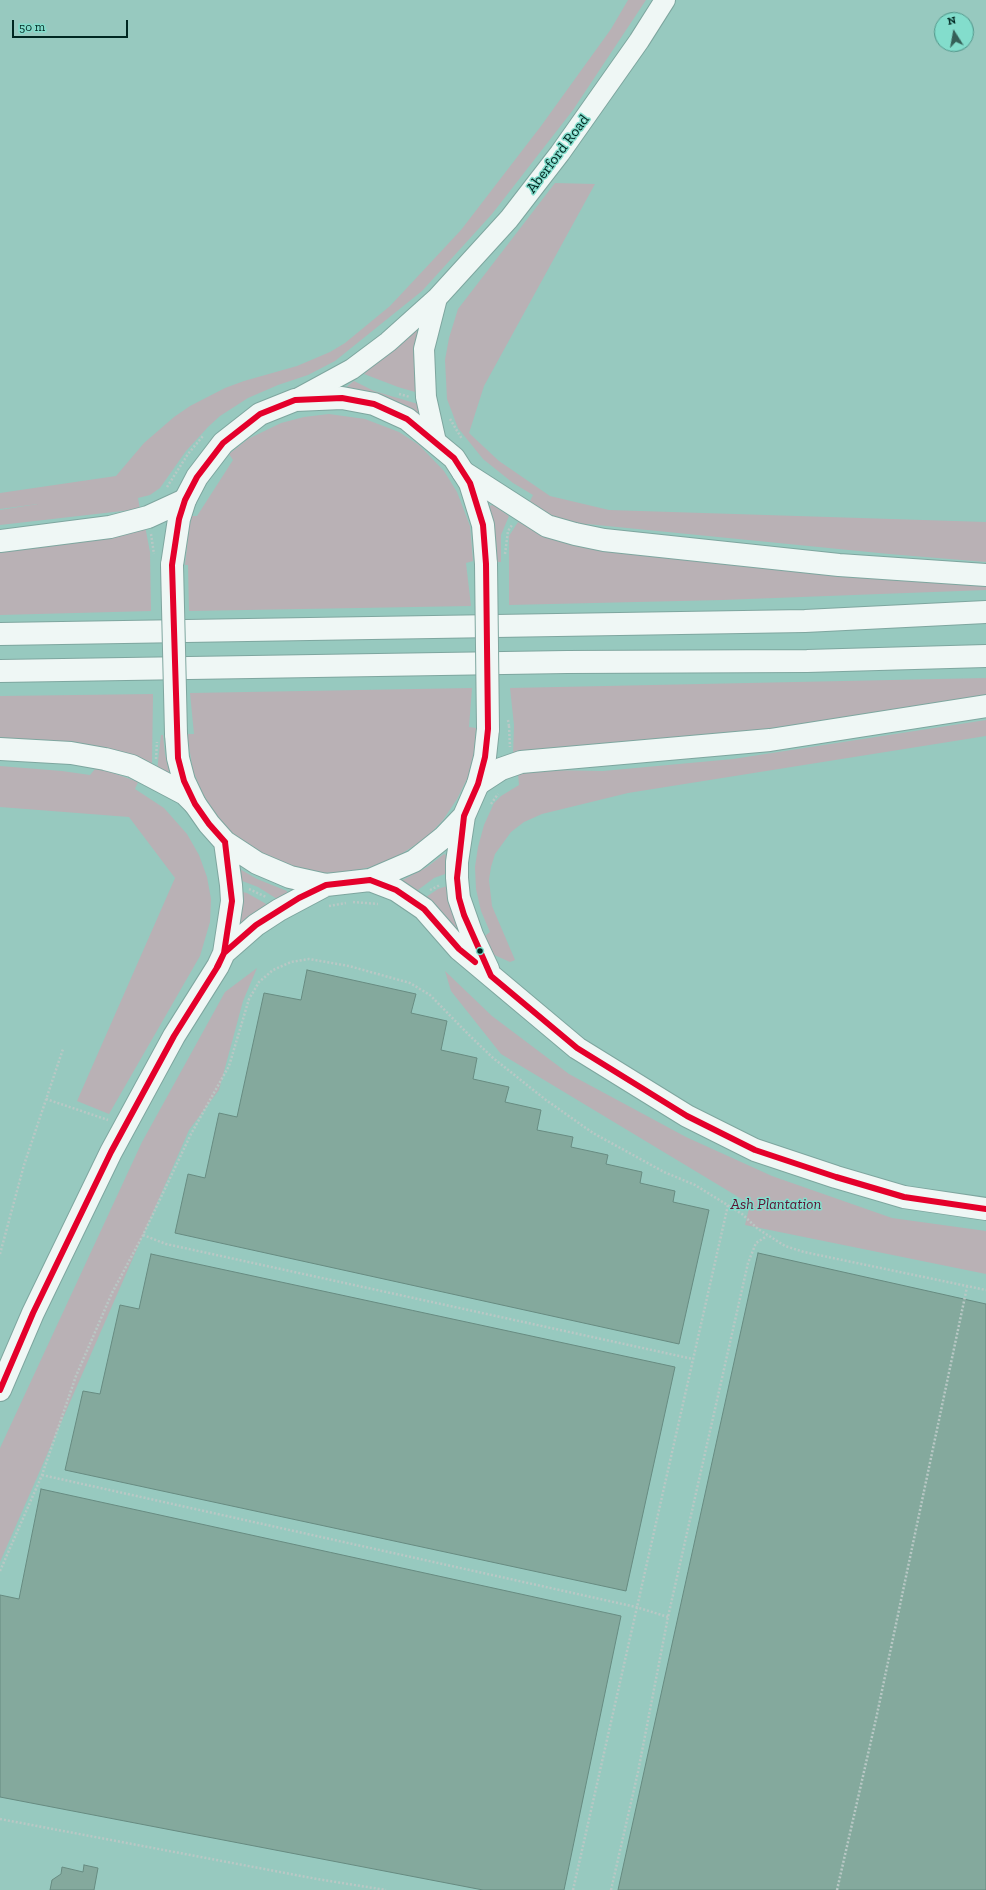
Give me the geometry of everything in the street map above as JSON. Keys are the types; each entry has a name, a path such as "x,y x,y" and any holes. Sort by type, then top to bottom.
{"main road":[{"name":"Aberford Road","path":"295,400 352,369 388,342 437,298 509,219 560,153 639,41 665,0"},
{"name":"Aberford Road","path":"436,442 426,397 424,350 437,298"},
{"path":"464,816 444,837 414,861 370,880 326,885 290,877 257,863 225,842 209,824 195,804 184,781 178,758 166,735 163,561 186,500 197,476 223,443 260,414 295,400 342,398 374,404 407,419 436,442 454,458 470,483 496,560 498,728 485,757 478,784 464,816 457,862 457,878 464,915 491,976"},
{"path":"463,472 547,526 604,540 839,565 986,575"},
{"path":"0,541 110,527 148,517 186,500"},
{"path":"0,634 797,621 986,612"},
{"path":"0,671 567,662 808,660 986,656"},
{"path":"478,784 510,765 530,761 770,740 986,706"},
{"path":"0,749 71,753 132,766 185,794 195,804"},
{"path":"0,1390 33,1313 125,1126 174,1036 218,966 224,953 231,912 231,885 225,842"},
{"path":"370,880 396,890 424,909 459,948 577,1048 687,1116 755,1150 836,1177 904,1197 986,1209"},
{"path":"224,953 256,925 279,910 326,885"}],"path":[{"path":"394,392 416,398 426,397"},
{"path":"448,414 455,430 464,442"},
{"path":"166,489 188,454 208,431"},
{"path":"496,560 508,531 520,509"},
{"path":"148,517 163,561"},
{"path":"498,728 510,765"},
{"path":"149,775 156,763 166,735"},
{"path":"488,808 503,790"},
{"path":"415,902 436,886 457,878"},
{"path":"231,885 253,890 271,900 279,910"},
{"path":"324,907 354,902 380,904"},
{"path":"0,1571 42,1476 79,1369 112,1293 143,1235 191,1134 230,1066 249,999 258,982 272,970 291,962 309,959 349,966 410,983 430,995 493,1058 546,1100 593,1133 664,1172 695,1185 742,1214 767,1236 785,1246 804,1252 986,1290"},
{"path":"0,1254 24,1166 63,1049"},
{"path":"46,1098 125,1126"},
{"path":"573,1890 728,1205"},
{"path":"143,1235 166,1244 693,1359"},
{"path":"611,1890 638,1772 668,1617 748,1263 756,1243 767,1236"},
{"path":"837,1890 876,1719 967,1287"},
{"path":"42,1476 636,1607 668,1617"},
{"path":"0,1819 309,1878 386,1890"}],"green space":[{"path":"628,0 646,0 573,110 492,214 422,291 335,361 308,375 278,385 248,398 220,416 186,451 160,488 150,495 138,498 140,509 0,525 0,510 38,504 0,509 0,493 116,476 144,443 174,417 190,406 225,388 297,366 330,352 345,343 390,306 461,230 541,126 611,29"},
{"path":"555,183 595,184 484,386 469,433 499,461 550,496 609,510 986,522 986,562 889,554 587,524 586,527 562,521 528,505 533,495 513,483 483,459 458,428 447,399 445,360 449,338 458,309"},
{"path":"427,312 416,357 415,392 364,374"},
{"path":"354,381 374,391 418,404 420,414 418,415 345,388"},
{"path":"329,414 365,419 399,432 419,445 444,471 457,492 470,526 473,561 466,563 471,606 189,611 188,565 185,565 189,528 192,516 197,516 233,460 229,454 248,439 281,423 304,417"},
{"path":"493,505 509,516 501,535 501,562 497,562 496,539 489,506"},
{"path":"518,522 534,529 986,581 986,590 722,600 509,605 509,536"},
{"path":"145,526 150,552 151,611 0,615 0,547"},
{"path":"986,678 986,695 943,703 744,732 513,755 514,725 510,688"},
{"path":"472,688 469,727 476,728 474,753 468,777 457,799 443,820 426,838 395,858 371,867 347,872 322,873 274,861 232,834 216,815 203,794 193,771 187,734 194,734 190,693"},
{"path":"153,694 152,764 149,767 0,744 0,696"},
{"path":"986,720 986,736 628,793 542,814 524,822 511,832 495,854 491,867 489,880 492,906 515,960 510,962 492,954 482,938 490,932 481,911 476,889 475,867 478,847 484,825 494,803 501,796 519,785 518,774 546,770 603,771 733,759"},
{"path":"161,735 163,735 165,754 170,775 157,771"},
{"path":"0,766 90,775 95,769 108,771 138,782 135,789 164,808 187,834 199,855 207,877 211,899 210,922 200,956 109,1114 77,1101 175,878 129,817 0,807"},
{"path":"444,854 446,855 445,874 434,878 414,893 399,882 427,867"},
{"path":"238,868 257,879 287,891 287,893 277,899 258,887 237,879"},
{"path":"447,886 467,942 423,899 438,889"},
{"path":"238,891 247,893 268,905 243,927 235,923"},
{"path":"257,968 243,1001 219,1090 189,1130 0,1562 0,1448 142,1142 225,992"},
{"name":"Ash Plantation","path":"445,971 492,1016 569,1074 686,1137 772,1176 892,1218 986,1231 986,1274 745,1225 750,1204 501,1054 451,991"}],"building":[{"path":"307,970 416,994 411,1013 447,1021 441,1050 477,1058 473,1079 509,1087 505,1102 541,1110 537,1130 573,1137 571,1147 608,1155 606,1164 642,1172 640,1183 675,1191 673,1202 709,1210 679,1344 175,1233 188,1174 205,1178 219,1113 237,1117 264,993 301,1000"},
{"path":"758,1253 986,1304 986,1890 618,1890"},
{"path":"151,1254 675,1367 626,1591 65,1470 83,1391 100,1394 120,1305 139,1309"},
{"path":"41,1489 621,1616 564,1890 483,1890 0,1797 0,1595 19,1599"},
{"path":"84,1865 98,1868 94,1890 50,1890 52,1880 61,1874 62,1867 83,1872"}],"transit line":[{"path":"225,842 209,824 195,804 184,781 178,758 172,565 179,519 185,500 197,477 223,443 260,414 295,400 342,398 374,404 407,419 454,458 470,483 483,525 486,564 488,729 485,757 478,784 464,816 457,878 459,898 464,915 491,976 577,1048 687,1116 755,1150 836,1177 904,1197 986,1209"},
{"path":"217,967 224,953 232,901 225,842"},
{"path":"370,880 396,890 424,909 459,949 475,962"},
{"path":"0,1390 33,1313 111,1152 174,1036 218,966 224,953 256,925 299,898 326,885 370,880"}]}
